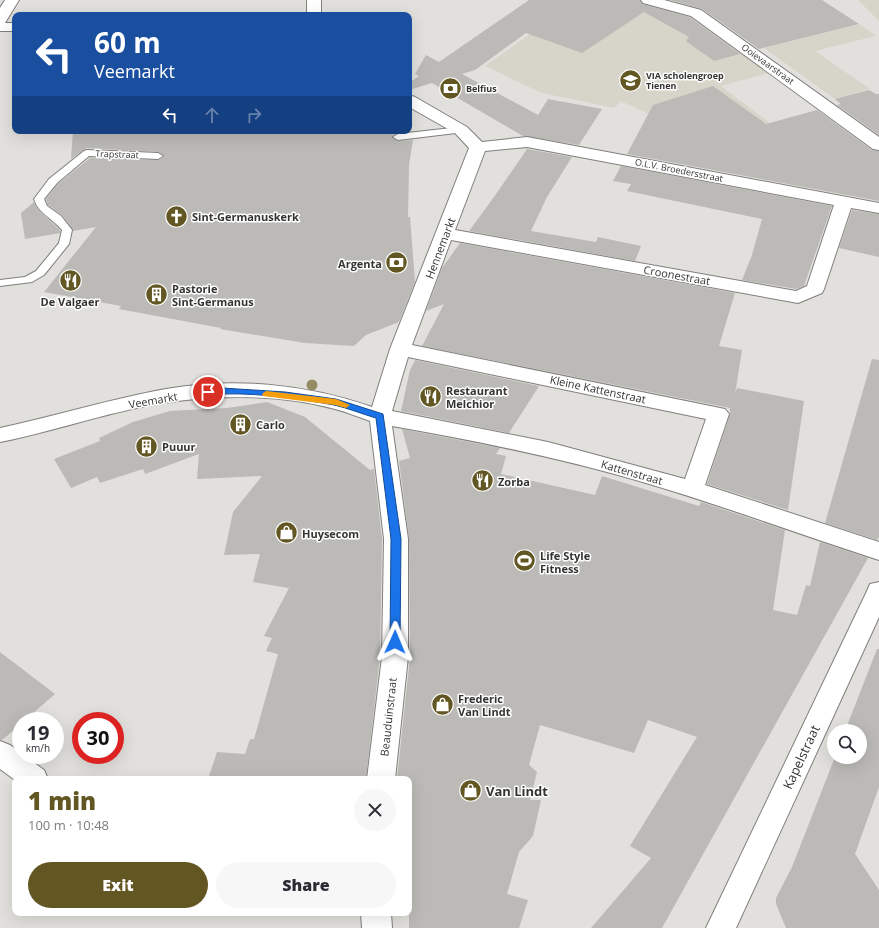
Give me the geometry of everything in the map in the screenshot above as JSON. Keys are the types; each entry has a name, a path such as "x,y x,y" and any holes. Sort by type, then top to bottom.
{"street":[{"path":"0,20 12,0"},
{"path":"314,0 314,12"},
{"name":"Ooievaarstraat","path":"648,0 696,12 879,145"},
{"path":"0,27 12,27"},
{"path":"412,102 461,130 478,147"},
{"name":"O.L.V. Broedersstraat","path":"478,147 527,142 879,208"},
{"name":"Hennemarkt","path":"400,349 446,234 478,147"},
{"name":"Croonestraat","path":"446,234 798,297 815,289 844,201"},
{"path":"380,416 400,349"},
{"name":"Kleine Kattenstraat","path":"400,349 718,414 692,489"},
{"name":"Veemarkt","path":"0,435 130,403 165,396 222,390 285,395 336,402 380,416"},
{"name":"Kattenstraat","path":"380,416 458,429 572,455 692,489 879,551"},
{"name":"Beauduinstraat","path":"380,416 396,539 395,657 381,776"},
{"name":"Kapelstraat","path":"722,926 879,591"},
{"path":"0,753 30,776"},
{"path":"376,916 376,928"}],"lane":[{"path":"398,137 461,130"},
{"name":"Trapstraat","path":"0,283 28,280 40,273 64,244 67,230 57,218 42,208 40,199 53,181 87,153 158,156"}],"shaded area":[{"name":"VIA scholengroep Tienen","path":"578,0 620,0 695,22 704,27 769,73 721,86 791,139 668,123 621,101 614,108 542,93 485,66"},
{"path":"858,0 879,0 879,21"},
{"path":"859,24 876,36 815,51 870,89 835,99 764,48"}],"building":[{"path":"529,0 640,0 643,4 690,17 740,54 714,61 686,41 689,37 644,12 582,53 526,33 475,70 462,74 538,115 548,99 602,109 579,145 523,136 432,83 412,89 412,81 419,76 415,74 426,55 439,62"},
{"path":"670,0 822,0 859,24 759,49 702,9"},
{"path":"713,86 766,124 817,110 872,150 879,151 879,201 627,154 653,105"},
{"path":"869,90 879,94 879,135 837,105 841,104 835,99"},
{"path":"73,134 396,134 392,136 398,141 413,140 409,165 408,217 410,217 415,282 399,322 366,335 354,346 305,343 220,329 221,328 119,309 121,306 44,292 96,227 73,231 62,215 48,205 46,199 58,184 90,158 158,160 164,157 158,152 87,148 71,159"},
{"path":"527,149 572,157 547,197 531,231 596,242 598,237 641,246 635,261 469,231"},
{"path":"621,166 832,206 804,286 796,289 742,280 752,255 762,219 627,191 631,184 613,181"},
{"path":"34,202 41,213 60,230 60,233 25,239 21,213"},
{"path":"852,210 879,214 879,257 839,248"},
{"path":"460,243 735,293 719,346 742,350 735,394 737,388 804,401 788,510 707,484 730,414 730,408 422,346 444,304 426,311 442,268"},
{"path":"872,359 879,360 879,537 877,540 825,523"},
{"path":"415,360 539,386 509,433 401,411 410,370"},
{"path":"267,402 305,417 370,470 374,469 382,539 380,657 366,776 209,776 217,752 245,754 250,739 254,739 278,654 266,651 272,638 264,636 289,588 253,582 260,554 224,555 233,512 262,476 197,479 199,454 145,474 143,469 100,483 97,477 71,488 54,459 100,441 99,438 133,422 170,411 227,408"},
{"path":"402,429 500,448 496,454 506,456 501,474 595,495 602,476 699,506 701,502 785,530 773,610 797,615 806,585 810,586 820,542 868,558 662,928 591,928 651,858 630,846 697,737 648,720 634,753 540,725 529,765 537,772 530,800 541,800 533,836 519,852 507,894 528,900 519,928 409,928 409,916 412,916 412,776 397,776 410,657 409,539 399,461 410,458"},
{"path":"877,649 879,649 879,787 855,854 879,890 879,928 786,928 776,904 776,898 792,867 832,764 867,764 867,724 848,724"},
{"path":"0,652 55,694 34,712 12,712 12,732 0,740"}],"slow traffic":[{"path":"266,394 336,402 346,405"}],"place":[{"name":"VIA scholengroep Tienen","path":"630,80"},
{"name":"Belfius","path":"451,88"},
{"name":"Sint-Germanuskerk","path":"177,216"},
{"name":"Argenta","path":"397,263"},
{"name":"De Valgaer","path":"70,281"},
{"name":"Pastorie Sint-Germanus","path":"156,294"},
{"name":"Restaurant Melchior","path":"431,396"},
{"name":"Carlo","path":"241,424"},
{"name":"Puuur","path":"147,446"},
{"name":"Zorba","path":"482,481"},
{"name":"Huysecom","path":"286,533"},
{"name":"Life Style Fitness","path":"524,561"},
{"name":"Frederic Van Lindt","path":"443,704"},
{"name":"Van Lindt","path":"471,791"}],"route":[{"path":"208,392 222,390 285,395 336,402 380,416 396,539 395,642"}]}
